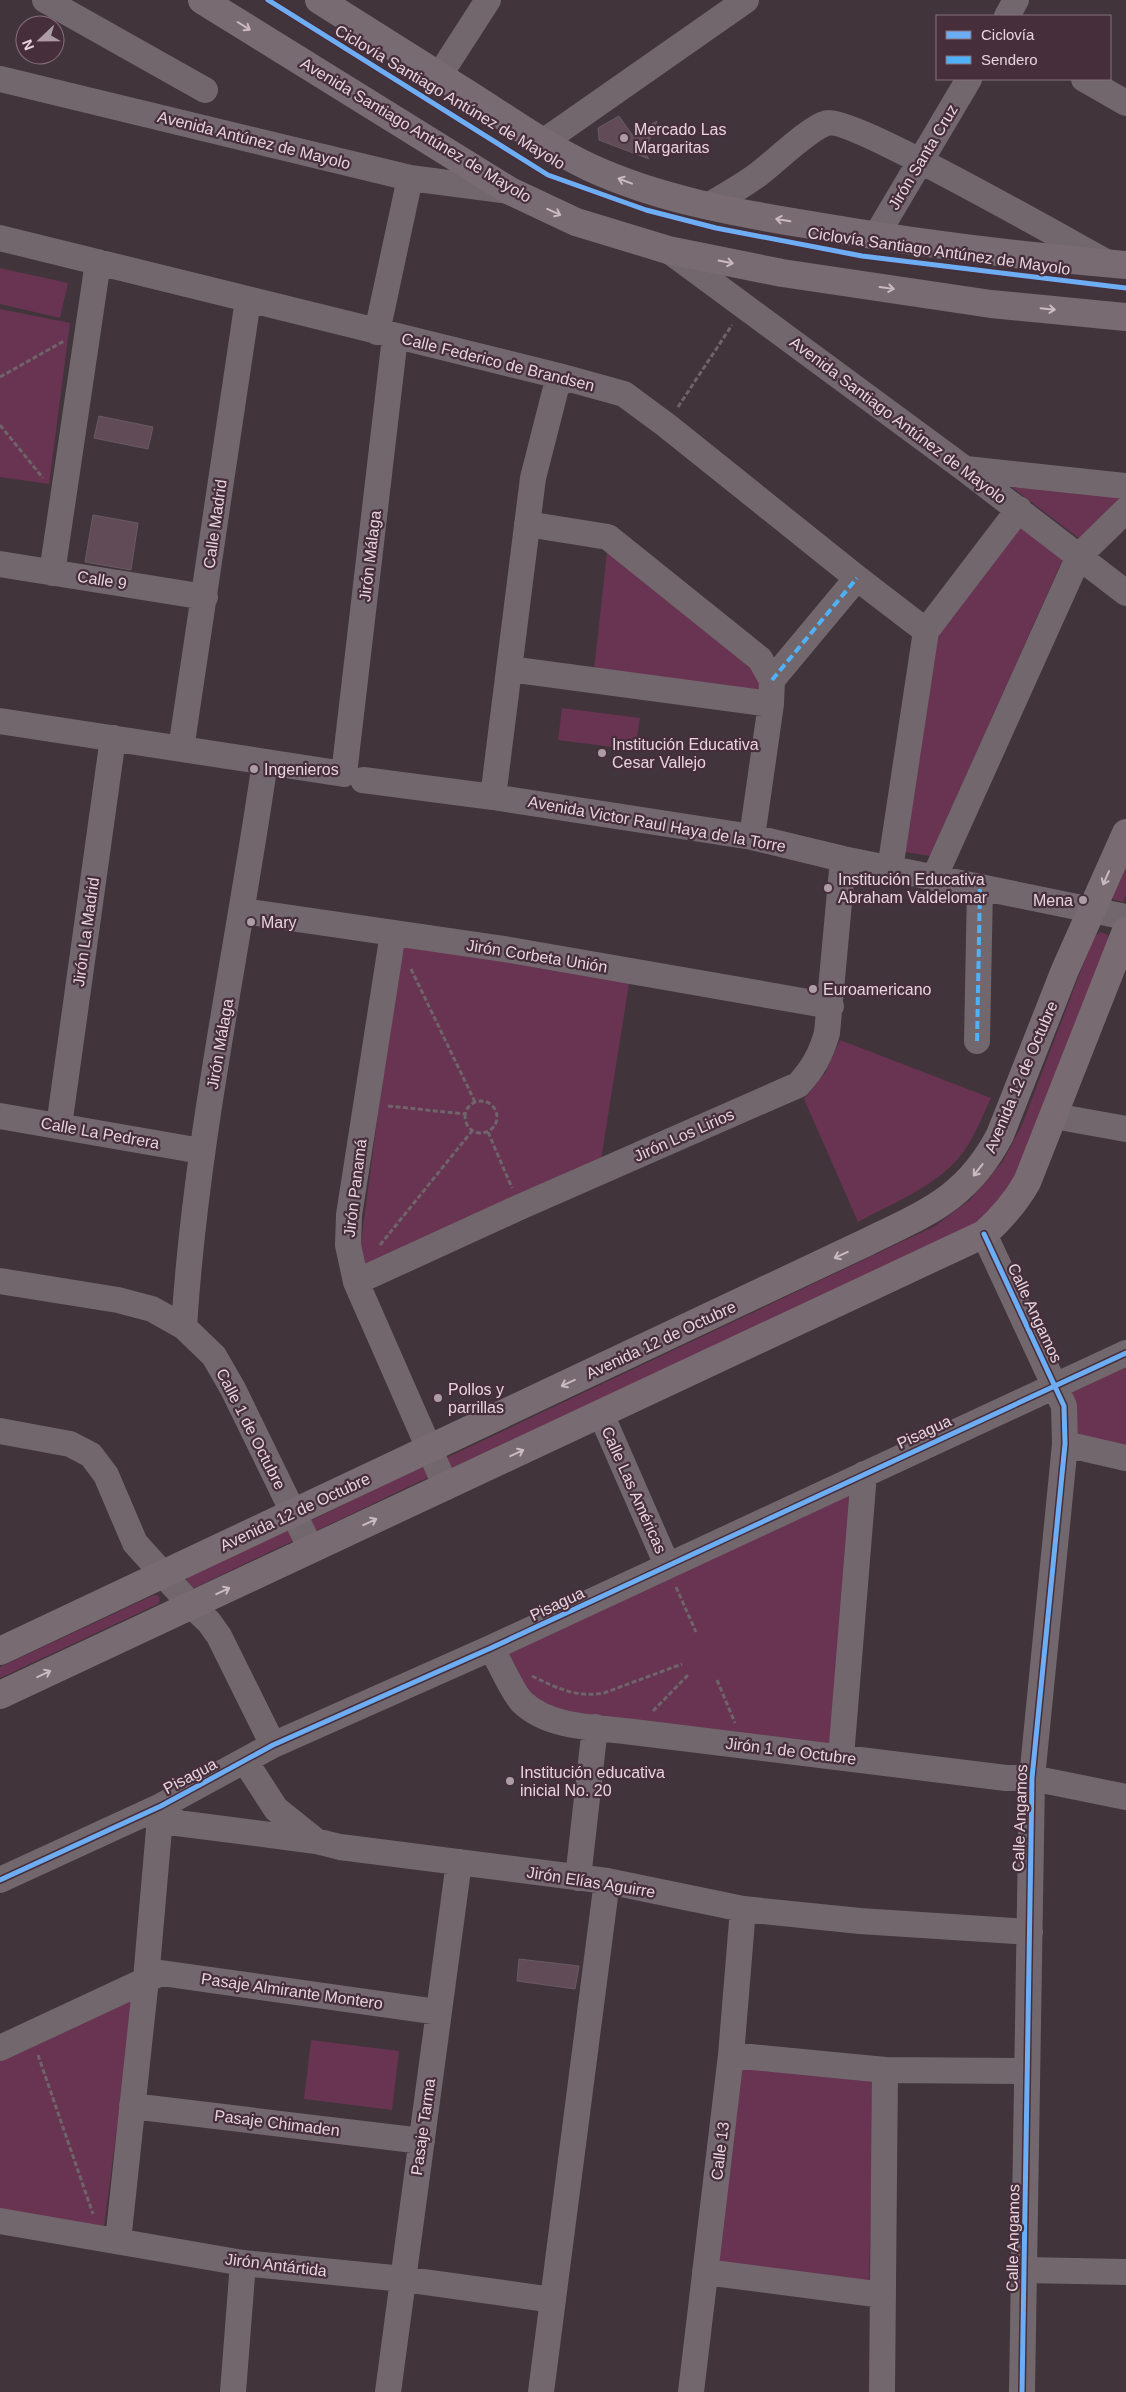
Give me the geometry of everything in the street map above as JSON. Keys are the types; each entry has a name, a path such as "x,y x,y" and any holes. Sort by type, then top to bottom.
{"main road":[{"name":"Avenida Santiago Antúnez de Mayolo","path":"202,0 510,191 576,222 668,250 782,273 981,302 1126,317"},
{"path":"319,0 543,142 588,166 626,182 669,196 769,218 876,236 1117,264"},
{"name":"Avenida 12 de Octubre","path":"0,1651 867,1242 930,1211 962,1189 981,1167 1000,1135 1065,970 1126,833"},
{"path":"0,1695 984,1234 1001,1220 1016,1202 1027,1182 1118,970 1126,930"}],"street":[{"path":"45,0 205,90"},
{"path":"439,76 488,0"},
{"path":"543,142 746,0"},
{"path":"1008,15 1016,0"},
{"name":"Avenida Antúnez de Mayolo","path":"0,79 410,178 510,191"},
{"name":"Jirón Santa Cruz","path":"876,236 969,80"},
{"path":"1086,80 1126,103"},
{"path":"709,205 759,175 809,134 827,123 844,125 920,161 1117,264"},
{"name":"Jirón Málaga","path":"354,777 386,335 410,178"},
{"name":"Calle Federico de Brandsen","path":"0,238 386,335 559,376 624,394 666,424 857,578 926,631"},
{"name":"Avenida Santiago Antúnez de Mayolo","path":"668,250 1019,509 1126,593"},
{"path":"52,572 98,262"},
{"name":"Calle Madrid","path":"181,749 248,300"},
{"path":"493,797 533,478 559,376"},
{"path":"965,469 1126,486"},
{"path":"890,869 926,631 1019,509"},
{"path":"934,878 1079,556 1126,510"},
{"path":"527,524 608,538 760,659 771,692 752,837"},
{"name":"Calle 9","path":"0,564 205,597"},
{"path":"771,692 857,578"},
{"path":"509,669 771,692"},
{"name":"Avenida Victor Raul Haya de la Torre","path":"0,721 752,837 843,859 1126,917"},
{"name":"Jirón La Madrid","path":"59,1126 113,738"},
{"name":"Jirón Málaga","path":"184,1327 189,1250 201,1150 243,911 265,762"},
{"name":"Jirón Los Lirios","path":"356,1282 520,1207 798,1085 812,1069 822,1051 831,1006 843,859"},
{"path":"977,1041 980,887"},
{"name":"Jirón Corbeta Unión","path":"243,911 520,952 831,1006"},
{"name":"Jirón Panamá","path":"393,933 349,1215 348,1245 356,1282 446,1487"},
{"name":"Calle La Pedrera","path":"0,1116 201,1150"},
{"path":"1054,1116 1126,1129"},
{"name":"Calle Angamos","path":"984,1234 1064,1406 1065,1444 1032,1778 1026,2071 1026,2270 1022,2392"},
{"name":"Calle 1 de Octubre","path":"0,1281 118,1300 152,1309 184,1327 214,1356 233,1389 311,1550"},
{"name":"Pisagua","path":"0,1880 160,1806 274,1746 495,1654 667,1565 1054,1384 1126,1353"},
{"name":"Calle Las Américas","path":"601,1414 667,1565"},
{"path":"0,1431 70,1444 91,1455 106,1475 135,1543 209,1622 219,1636 274,1746"},
{"path":"1065,1444 1126,1458"},
{"path":"841,1757 864,1474"},
{"name":"Jirón 1 de Octubre","path":"495,1654 521,1702 545,1718 633,1732 1006,1778 1032,1778 1126,1797"},
{"path":"578,1878 595,1727"},
{"path":"245,1761 276,1809 316,1841"},
{"path":"109,2240 132,2106 146,1979 160,1806"},
{"name":"Jirón Elías Aguirre","path":"160,1806 177,1823 316,1841 340,1847 607,1881 743,1909 860,1921 1030,1932"},
{"name":"Pasaje Tarma","path":"388,2392 459,1862"},
{"path":"541,2392 607,1881"},
{"name":"Calle 13","path":"691,2392 731,2055 743,1909"},
{"name":"Pasaje Almirante Montero","path":"0,2048 161,1972 438,2012"},
{"path":"731,2055 885,2070 1026,2071"},
{"path":"882,2392 885,2070"},
{"name":"Pasaje Chimaden","path":"132,2106 422,2140"},
{"name":"Jirón Antártida","path":"0,2225 109,2240 243,2263 403,2279 553,2300"},
{"path":"233,2392 243,2263"},
{"path":"1026,2270 1126,2272"},
{"path":"706,2272 883,2295"}],"path":[{"path":"666,424 745,306"},
{"path":"0,377 88,328"},
{"path":"0,425 63,502"},
{"path":"393,933 474,1102"},
{"path":"486,1101 491,1103 497,1112 497,1123 488,1132 481,1134 472,1131 466,1124 465,1114 474,1102 486,1101"},
{"path":"366,1104 465,1114"},
{"path":"380,1246 472,1131"},
{"path":"488,1132 520,1207"},
{"path":"667,1565 696,1632"},
{"path":"495,1654 564,1691 585,1695 604,1693 682,1664"},
{"path":"633,1732 689,1674"},
{"path":"717,1680 745,1745"},
{"path":"31,2034 109,2240"}],"shaded area":[{"path":"0,268 68,283 60,318 0,304"},
{"path":"0,309 70,323 49,484 0,477"},
{"path":"1009,485 1122,498 1081,540"},
{"path":"1019,519 1066,552 930,856 899,851 934,629"},
{"path":"607,552 759,670 759,693 594,670"},
{"path":"562,708 640,718 635,750 558,740"},
{"path":"1126,867 1126,896 1123,902 1112,899"},
{"path":"1101,932 1108,935 1109,943 1013,1189 974,1226 449,1469 446,1458 935,1226 971,1199 1003,1161 1022,1125 1094,936"},
{"path":"400,946 630,977 601,1160 366,1265 360,1250"},
{"path":"840,1040 991,1098 967,1147 946,1171 910,1195 858,1222 804,1099 825,1073"},
{"path":"1126,1362 1126,1446 1075,1435 1065,1384"},
{"path":"421,1467 430,1469 429,1477 316,1531 310,1521"},
{"path":"845,1493 856,1497 833,1748 549,1712 526,1698 505,1662 510,1647"},
{"path":"287,1531 291,1531 293,1541 194,1588 186,1582 188,1577"},
{"path":"154,1595 159,1596 158,1604 0,1678 0,1667"},
{"path":"134,1996 104,2227 0,2209 0,2060"},
{"path":"311,2040 399,2051 392,2110 304,2099"},
{"path":"736,2065 874,2082 869,2283 716,2264"}],"building":[{"name":"Mercado Las Margaritas","path":"619,116 633,136 657,121 644,152 649,159 599,140 598,128"},
{"path":"99,416 153,427 148,449 94,438"},
{"path":"93,515 138,523 131,570 85,562"},
{"path":"519,1959 579,1966 575,1989 517,1981"}],"marked path":[{"path":"772,680 857,578"},
{"path":"977,1041 980,887"}],"cycle path":[{"name":"Ciclovía Santiago Antúnez de Mayolo","path":"268,0 548,175 646,210 716,228 862,256 1126,288"},
{"path":"984,1234 1064,1406 1065,1444 1032,1778 1022,2392"},
{"path":"0,1880 161,1806 273,1745 491,1648 1126,1353"}],"place":[{"name":"Mercado Las Margaritas","path":"624,138"},
{"name":"Institución Educativa Cesar Vallejo","path":"602,753"},
{"name":"Ingenieros","path":"254,769"},
{"name":"Institución Educativa Abraham Valdelomar","path":"828,888"},
{"name":"Mena","path":"1083,900"},
{"name":"Mary","path":"251,922"},
{"name":"Euroamericano","path":"813,989"},
{"name":"Pollos y parrillas","path":"438,1398"},
{"name":"Institución educativa inicial No. 20","path":"510,1781"}]}
